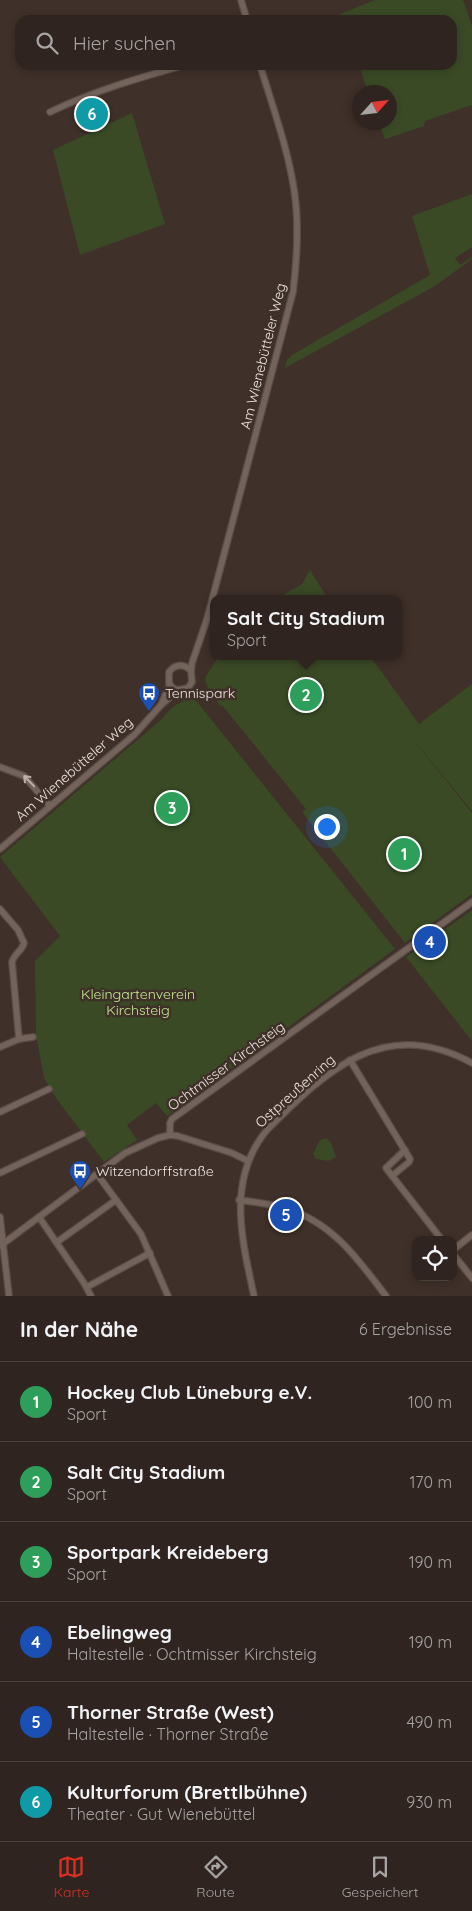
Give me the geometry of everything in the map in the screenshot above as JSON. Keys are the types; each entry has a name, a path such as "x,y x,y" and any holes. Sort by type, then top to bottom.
{"street":[{"path":"241,0 246,15"},
{"path":"50,112 84,96 168,70"},
{"name":"Am Wienebütteler Weg","path":"213,595 275,366 293,292 297,264 297,220 291,174 261,70"},
{"name":"Am Wienebütteler Weg","path":"0,849 134,735 160,705 178,690 186,689 190,686 193,679 191,671 196,649 210,608"},
{"name":"Am Wienebütteler Weg","path":"160,705 170,686 169,672 175,666 183,666 196,649"},
{"path":"183,666 191,671"},
{"path":"170,686 178,690"},
{"path":"0,767 24,776 50,806"},
{"name":"Ochtmisser Kirchsteig","path":"170,1135 172,1119 472,902"},
{"path":"0,909 21,934 24,943 14,956 12,962 19,1039"},
{"path":"0,1048 19,1039 32,1037"},
{"name":"Ostpreußenring","path":"254,1296 240,1223 239,1200 248,1160 267,1130 333,1071 366,1052 384,1047 418,1045 449,1052 472,1063"},
{"path":"350,1060 410,1160 392,1176"},
{"path":"0,1112 49,1089"},
{"path":"0,1172 82,1134"},
{"path":"2,1244 135,1147 158,1138 170,1135 192,1140 248,1160"},
{"path":"404,1150 386,1166 387,1170 439,1236"},
{"path":"96,1174 141,1234 168,1296"},
{"path":"57,1242 116,1200"},
{"path":"239,1200 285,1208 306,1216 326,1228 348,1248 386,1296"},
{"path":"0,1216 9,1296"},
{"path":"38,1217 57,1242 91,1296"},
{"path":"457,1248 472,1235"},
{"path":"87,1287 150,1253"},
{"path":"0,1254 5,1259"},
{"path":"457,1257 472,1278"}],"green space":[{"path":"375,0 463,0 472,26 472,105 425,121 424,126 385,139 382,130 397,130 397,85 366,85 361,70 457,70 457,15 340,15"},
{"path":"132,113 165,224 80,255 53,150"},
{"path":"472,194 472,247 455,258 460,265 472,257 472,259 435,286 285,368 287,360 292,355 430,275 412,216"},
{"path":"310,570 326,595 283,595 302,584"},
{"path":"216,660 373,660 419,724 472,684 472,811 408,733 472,813 472,894 405,943 302,812 306,809 222,705 220,706 207,686 205,678"},
{"name":"Kleingartenverein Kirchsteig","path":"194,698 395,949 167,1116 156,1103 127,1125 137,1140 104,1162 56,1098 44,1078 36,1035 35,961 60,936 0,857 162,719 172,708 184,700"},
{"path":"472,910 472,1041 406,957"},
{"path":"326,1138 331,1143 336,1157 329,1161 316,1159 313,1154 320,1140"}],"place":[{"name":"Kulturforum (Brettlbühne)","path":"92,114"},
{"name":"Salt City Stadium","path":"306,695"},
{"name":"Tennispark","path":"149,712"},
{"name":"Sportpark Kreideberg","path":"172,808"},
{"name":"Hockey Club Lüneburg e.V.","path":"404,854"},
{"name":"Ebelingweg","path":"430,942"},
{"name":"Witzendorffstraße","path":"80,1190"},
{"name":"Thorner Straße (West)","path":"286,1215"}]}
